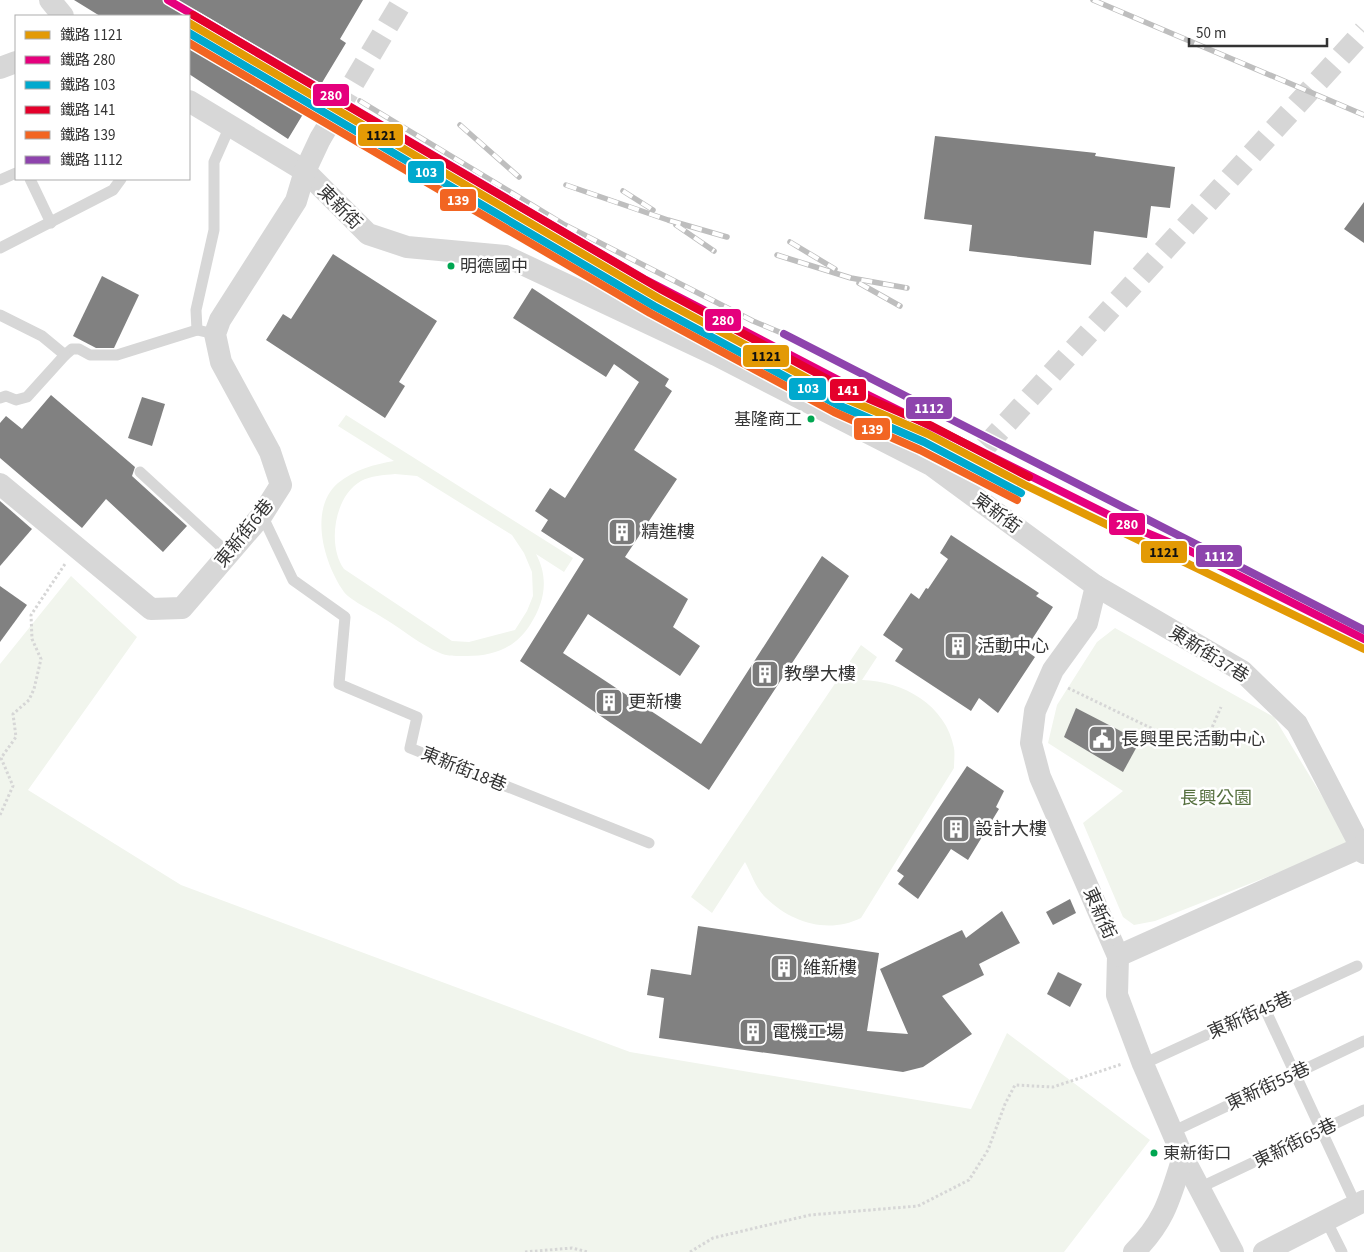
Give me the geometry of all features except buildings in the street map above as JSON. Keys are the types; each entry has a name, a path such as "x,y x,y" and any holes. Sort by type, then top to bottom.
{"street":[{"path":"50,0 62,15"},
{"path":"0,68 15,62"},
{"name":"東新街","path":"190,103 305,171 368,234 407,247 505,256 716,355 931,465 959,476 1096,586 1087,623 1053,670 1035,711 1031,743 1040,777 1118,956 1117,995 1142,1060 1183,1157 1233,1252"},
{"path":"206,332 220,320 296,201 305,171 318,143"},
{"name":"東新街6巷","path":"0,484 151,609 182,608 262,514 281,485 270,452 206,332"},
{"name":"東新街37巷","path":"1096,586 1242,671 1281,707 1296,724 1363,849 1118,956"},
{"path":"1134,1252 1152,1234 1165,1214 1183,1157"},
{"path":"1264,1252 1360,1203"}],"lane":[{"name":"東新街6巷","path":"206,332 196,310 214,230 214,162 230,126"},
{"path":"0,180 15,174"},
{"path":"30,180 51,223"},
{"path":"0,248 113,190 120,180"},
{"path":"0,315 42,336 65,355"},
{"path":"0,398 6,396 16,400 27,397 72,349 79,349 90,355 117,354 206,332"},
{"path":"140,472 229,554"},
{"name":"東新街18巷","path":"262,514 293,580 345,617 339,684 417,717 410,748 649,843"},
{"name":"東新街45巷","path":"1142,1060 1265,1009 1357,966"},
{"path":"1265,1009 1321,1130 1360,1203"},
{"name":"東新街55巷","path":"1172,1132 1364,1041"},
{"name":"東新街65巷","path":"1199,1188 1364,1110"},
{"path":"1326,1220 1342,1252"}],"path":[{"path":"0,815 13,786 1,758 16,737 13,714 29,700 34,689 41,659 32,639 31,615 76,547"},
{"path":"1068,688 1182,743 1207,739 1221,707"},
{"path":"690,1252 713,1238 810,1215 918,1206 970,1180 988,1150 1005,1104 1015,1085 1053,1087 1142,1060"},
{"path":"525,1252 572,1248 588,1252"}],"green space":[{"path":"346,415 573,558 564,572 536,554 543,572 544,590 535,616 524,634 517,641 500,650 482,655 445,655 419,642 381,616 357,603 344,592 330,567 325,552 321,522 323,507 329,494 344,478 365,468 394,461 338,426","holes":["395,474 417,476 512,535 524,553 532,572 533,596 527,611 515,630 469,642 452,641 344,569 336,548 336,522 339,509 352,488 361,481 377,476"]},
{"path":"71,576 137,637 28,790 181,885 630,1052 971,1109 1007,1033 1150,1140 1064,1252 0,1252 0,664"},
{"name":"長興公園","path":"1115,628 1274,717 1351,844 1155,921 1134,925 1123,917 1083,823 1123,791 1048,743 1057,705 1097,642"},
{"path":"861,645 877,657 862,680 893,685 920,698 932,708 942,719 949,733 954,748 954,768 861,918 849,923 836,925 823,925 799,920 776,907 762,894 745,862 712,913 691,897"}],"tunnel":[{"path":"320,139 403,0"},
{"path":"963,471 1364,31"}],"railway":[{"path":"1093,0 1364,115"},
{"path":"360,101 565,225 753,321 784,334"},
{"path":"460,125 519,177"},
{"path":"566,185 668,220 727,237"},
{"path":"623,191 653,210"},
{"path":"676,225 714,251"},
{"path":"790,242 835,269"},
{"path":"777,255 851,278 907,288"},
{"path":"859,283 900,306"},
{"path":"1265,589 1364,631"}],"rail line":[{"name":"280","path":"168,0 644,279 846,384 1135,528 1190,551 1364,639"},
{"name":"141","path":"193,15 662,290 846,389 932,426 1029,477"},
{"name":"1121","path":"190,24 658,298 842,397 928,434 1025,485 1364,649"},
{"name":"103","path":"190,34 654,306 838,405 924,442 1021,493"},
{"name":"139","path":"190,44 650,313 834,412 920,450 1017,500"},
{"name":"1112","path":"784,334 1364,630"}],"place":[{"name":"明德國中","path":"451,266"},
{"name":"基隆商工","path":"811,419"},
{"name":"精進樓","path":"622,532"},
{"name":"活動中心","path":"958,646"},
{"name":"教學大樓","path":"765,674"},
{"name":"更新樓","path":"609,702"},
{"name":"長興里民活動中心","path":"1102,739"},
{"name":"設計大樓","path":"956,829"},
{"name":"維新樓","path":"784,968"},
{"name":"電機工場","path":"753,1032"},
{"name":"東新街口","path":"1154,1153"}]}
